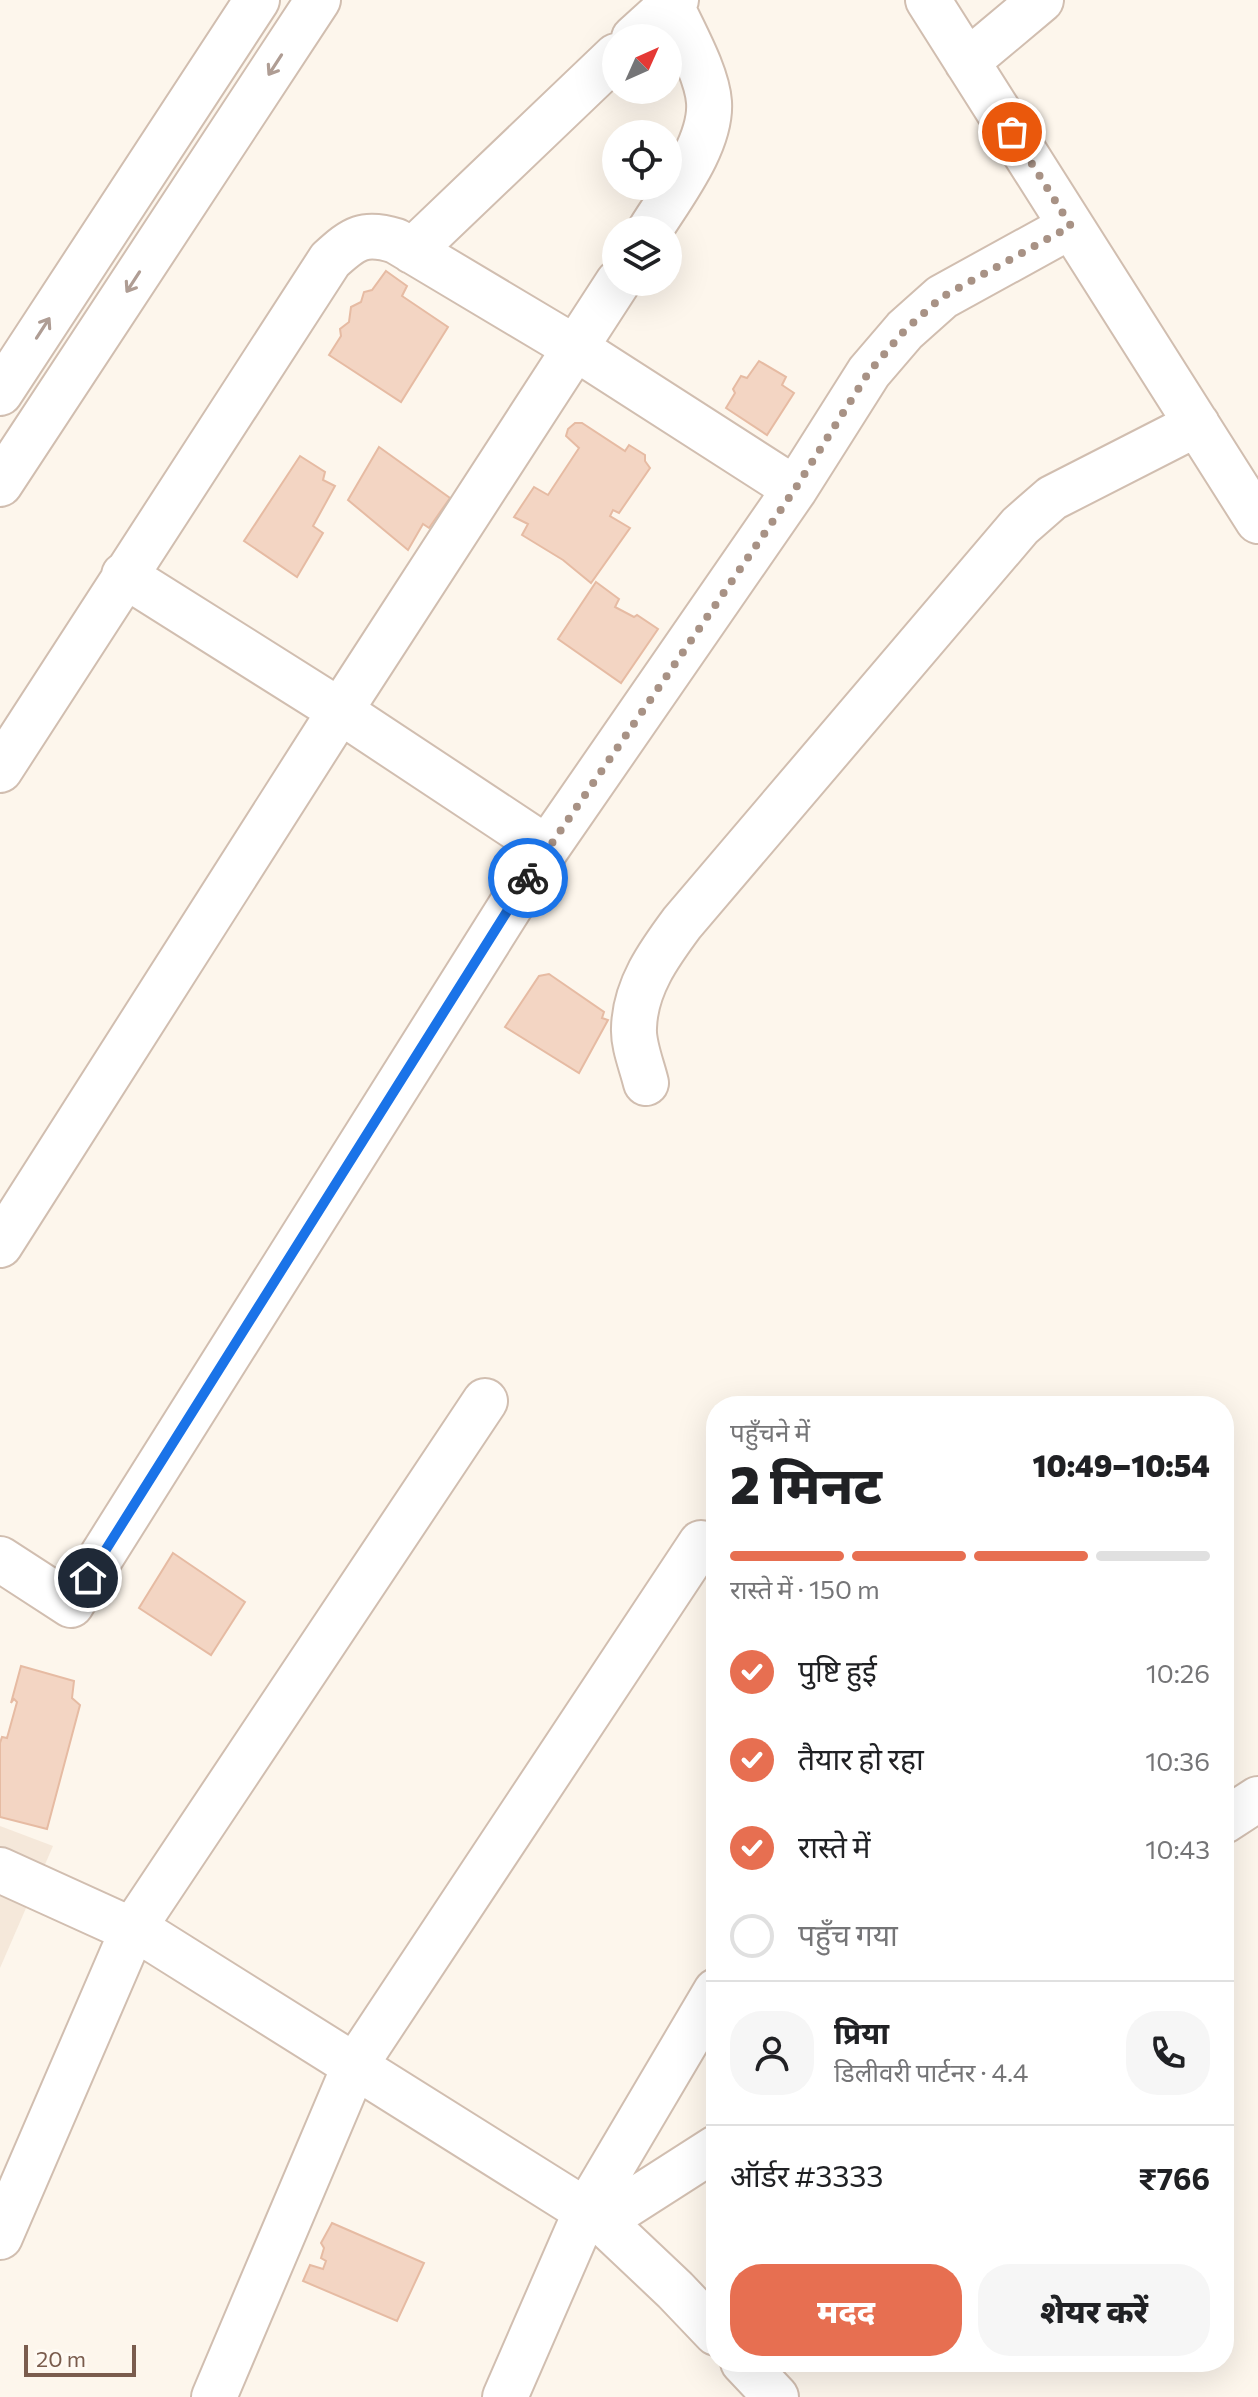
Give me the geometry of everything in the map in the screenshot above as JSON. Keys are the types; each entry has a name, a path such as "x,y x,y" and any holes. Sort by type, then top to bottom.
{"street":[{"path":"0,393 257,0"},
{"path":"0,484 318,0"},
{"path":"928,0 1258,521"},
{"path":"967,62 1041,0"},
{"path":"649,24 673,2 704,81 709,103 706,129 690,166 659,216"},
{"path":"412,251 602,69"},
{"path":"175,126 217,153"},
{"path":"0,1559 71,1605 547,848 795,489 869,372 905,330 942,297 1071,226"},
{"path":"0,770 330,260 350,241 375,234 396,241 577,349 795,489"},
{"path":"0,1245 340,711 609,296"},
{"path":"646,1083 634,1030 640,995 652,963 682,923 1020,526 1052,498 1197,424"},
{"path":"124,575 340,711 547,848"},
{"path":"0,2237 133,1929 485,1401"},
{"path":"214,2397 354,2067 701,1543"},
{"path":"1234,1815 1258,1799"},
{"path":"0,1870 154,1940 594,2216 706,2323"},
{"path":"505,2397 594,2216 706,2009"},
{"path":"594,2216 706,2154"},
{"path":"752,2372 776,2397"}],"shaded area":[{"path":"0,1826 53,1846 0,1968"}],"building":[{"path":"386,271 407,286 402,296 448,327 401,402 329,355 341,336 340,329 349,322 351,307 361,302 364,292 372,290"},
{"path":"759,361 786,377 782,385 794,393 767,435 726,408 741,376 747,378"},
{"path":"575,423 582,423 625,451 629,445 645,455 650,468 619,513 613,510 610,516 630,528 591,583 563,560 522,535 528,524 514,517 534,487 548,495 579,448 566,436"},
{"path":"379,447 450,498 429,528 423,524 408,550 348,500"},
{"path":"300,456 325,472 323,480 335,486 313,526 323,533 297,577 244,541"},
{"path":"596,582 619,599 615,607 634,617 637,615 658,629 621,683 558,639"},
{"path":"549,974 604,1012 602,1018 608,1020 579,1073 505,1027 539,976"},
{"path":"173,1553 245,1602 211,1655 139,1608"},
{"path":"21,1666 74,1681 72,1698 80,1705 47,1829 0,1817 0,1743 2,1737 7,1738 17,1702 14,1699 11,1703"},
{"path":"332,2223 424,2263 397,2321 303,2281 310,2265 323,2269 326,2261 321,2258 324,2248 321,2243"}],"way so far":[{"path":"528,878 795,489 869,372 905,330 942,297 1071,226 1012,132"}],"route":[{"path":"88,1578 528,878"}]}
